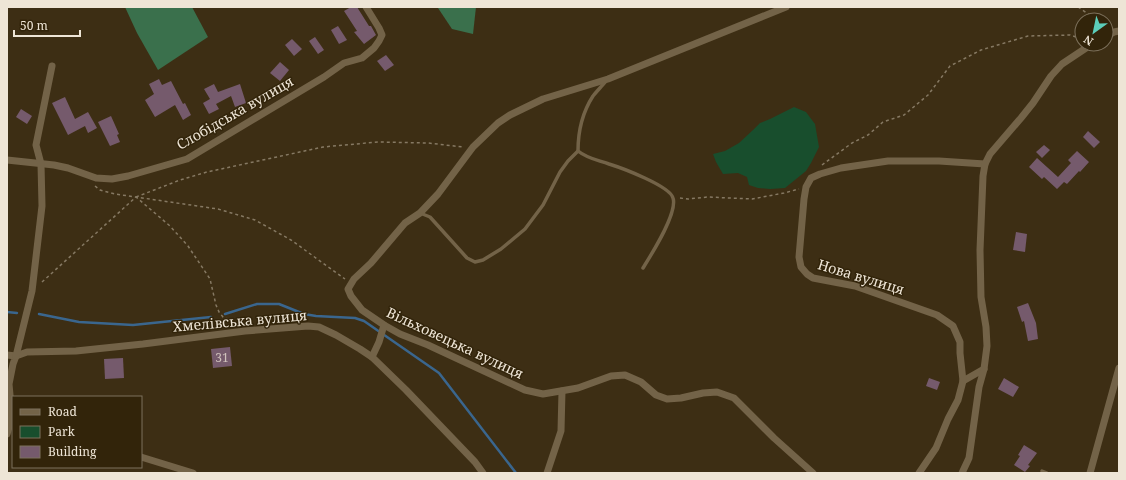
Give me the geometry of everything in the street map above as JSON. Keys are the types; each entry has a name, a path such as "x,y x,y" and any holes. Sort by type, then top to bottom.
{"street":[{"name":"Слобідська вулиця","path":"7,160 68,168 96,178 112,179 187,159 324,77 344,63 362,58 374,48 382,35 366,7"},
{"path":"352,283 354,279 371,264 405,224 420,213 438,194 473,147 498,123 510,115 543,99 608,79 786,7"},
{"path":"962,473 969,458 979,387 984,368 987,346 986,327 981,297 980,250 983,176 985,164 990,154 1021,118 1051,76 1062,64 1080,52"},
{"path":"7,434 10,427 11,406 9,384 32,291 42,206 41,164 36,145 52,66"},
{"path":"806,187 811,178 820,174 841,168 888,161 939,161 985,164"},
{"name":"Нова вулиця","path":"806,187 799,257 800,267 813,278 855,286 937,315 953,326 960,342 963,381"},
{"name":"Вільховецька вулиця","path":"352,283 348,289 351,296 362,310 384,328 428,345 526,390 543,394 578,388 611,376 625,375 641,382 656,395 667,399 717,392 734,398 774,438 813,473"},
{"name":"Хмелівська вулиця","path":"7,355 16,356 27,352 76,351 245,331 308,326 319,328 336,335 372,357 475,462 483,473"},
{"path":"372,357 384,328"},
{"path":"919,473 936,448 958,400 963,381 984,368"},
{"path":"1090,473 1119,368"},
{"path":"547,473 560,430 562,391"},
{"path":"142,457 193,473"}],"lane":[{"path":"420,213 430,218 467,258 475,262 483,260 501,249 525,229 543,205 560,172 578,151 578,136 581,120 593,96 608,79"},
{"path":"578,151 585,156 644,177 668,191 673,197 674,202 671,214 662,236 643,268"},
{"path":"1042,471 1047,473"}],"path":[{"path":"819,167 852,143 868,135 883,122 904,115 928,95 950,66 981,50 1028,36 1070,35 1074,36"},
{"path":"32,291 136,197 180,180 207,172 322,147 378,142 428,143 473,147"},
{"path":"91,184 100,190 115,194 218,209 255,220 291,240 352,283"},
{"path":"673,197 688,199 708,197 752,199 806,187"},
{"path":"136,197 170,226 188,246 210,279 219,312 223,317 243,327 245,331"}],"green space":[{"path":"125,7 192,7 208,37 158,70 137,33"},
{"path":"476,7 473,34 452,29 438,8"},
{"path":"794,107 806,112 815,124 819,147 806,171 785,188 770,189 758,188 749,185 747,177 738,173 723,174 713,154 725,151 739,143 760,123"}],"building":[{"path":"351,7 357,7 376,35 364,44 354,32 357,31 344,11"},
{"path":"338,26 347,40 339,44 331,30"},
{"path":"315,37 324,50 318,54 309,41"},
{"path":"292,39 302,49 294,56 285,45"},
{"path":"386,55 394,65 385,71 377,61"},
{"path":"280,62 289,70 280,81 270,73"},
{"path":"159,79 162,85 171,81 183,104 185,103 191,115 183,120 175,105 155,117 145,100 154,94 149,84"},
{"path":"214,84 218,92 240,84 246,103 235,107 231,96 216,104 219,109 209,114 203,103 210,99 204,89"},
{"path":"65,97 75,119 88,112 97,128 88,133 85,126 68,135 52,103"},
{"path":"21,109 32,116 27,124 16,117"},
{"path":"111,116 119,134 117,135 120,142 110,146 98,122"},
{"path":"1088,131 1100,142 1094,148 1083,137"},
{"path":"1044,145 1050,150 1042,158 1036,152"},
{"path":"1077,151 1089,162 1067,184 1064,182 1057,189 1044,177 1042,179 1029,167 1037,158 1058,177 1071,163 1068,160"},
{"path":"1016,232 1027,234 1025,252 1013,250"},
{"path":"1028,303 1036,323 1038,339 1028,341 1024,321 1022,322 1017,307"},
{"path":"230,347 232,366 213,368 211,349"},
{"path":"123,358 124,378 105,379 104,359"},
{"path":"929,378 940,382 937,390 926,386"},
{"path":"1004,378 1019,387 1013,397 998,389"},
{"path":"1024,445 1037,453 1028,465 1030,466 1025,472 1014,465 1020,456 1018,455"}],"waterway":[{"path":"225,314 257,304 279,304 304,314 355,318 364,321 439,373 516,473"},
{"path":"7,312 17,313"},
{"path":"39,314 79,322 133,325 211,317"}]}
